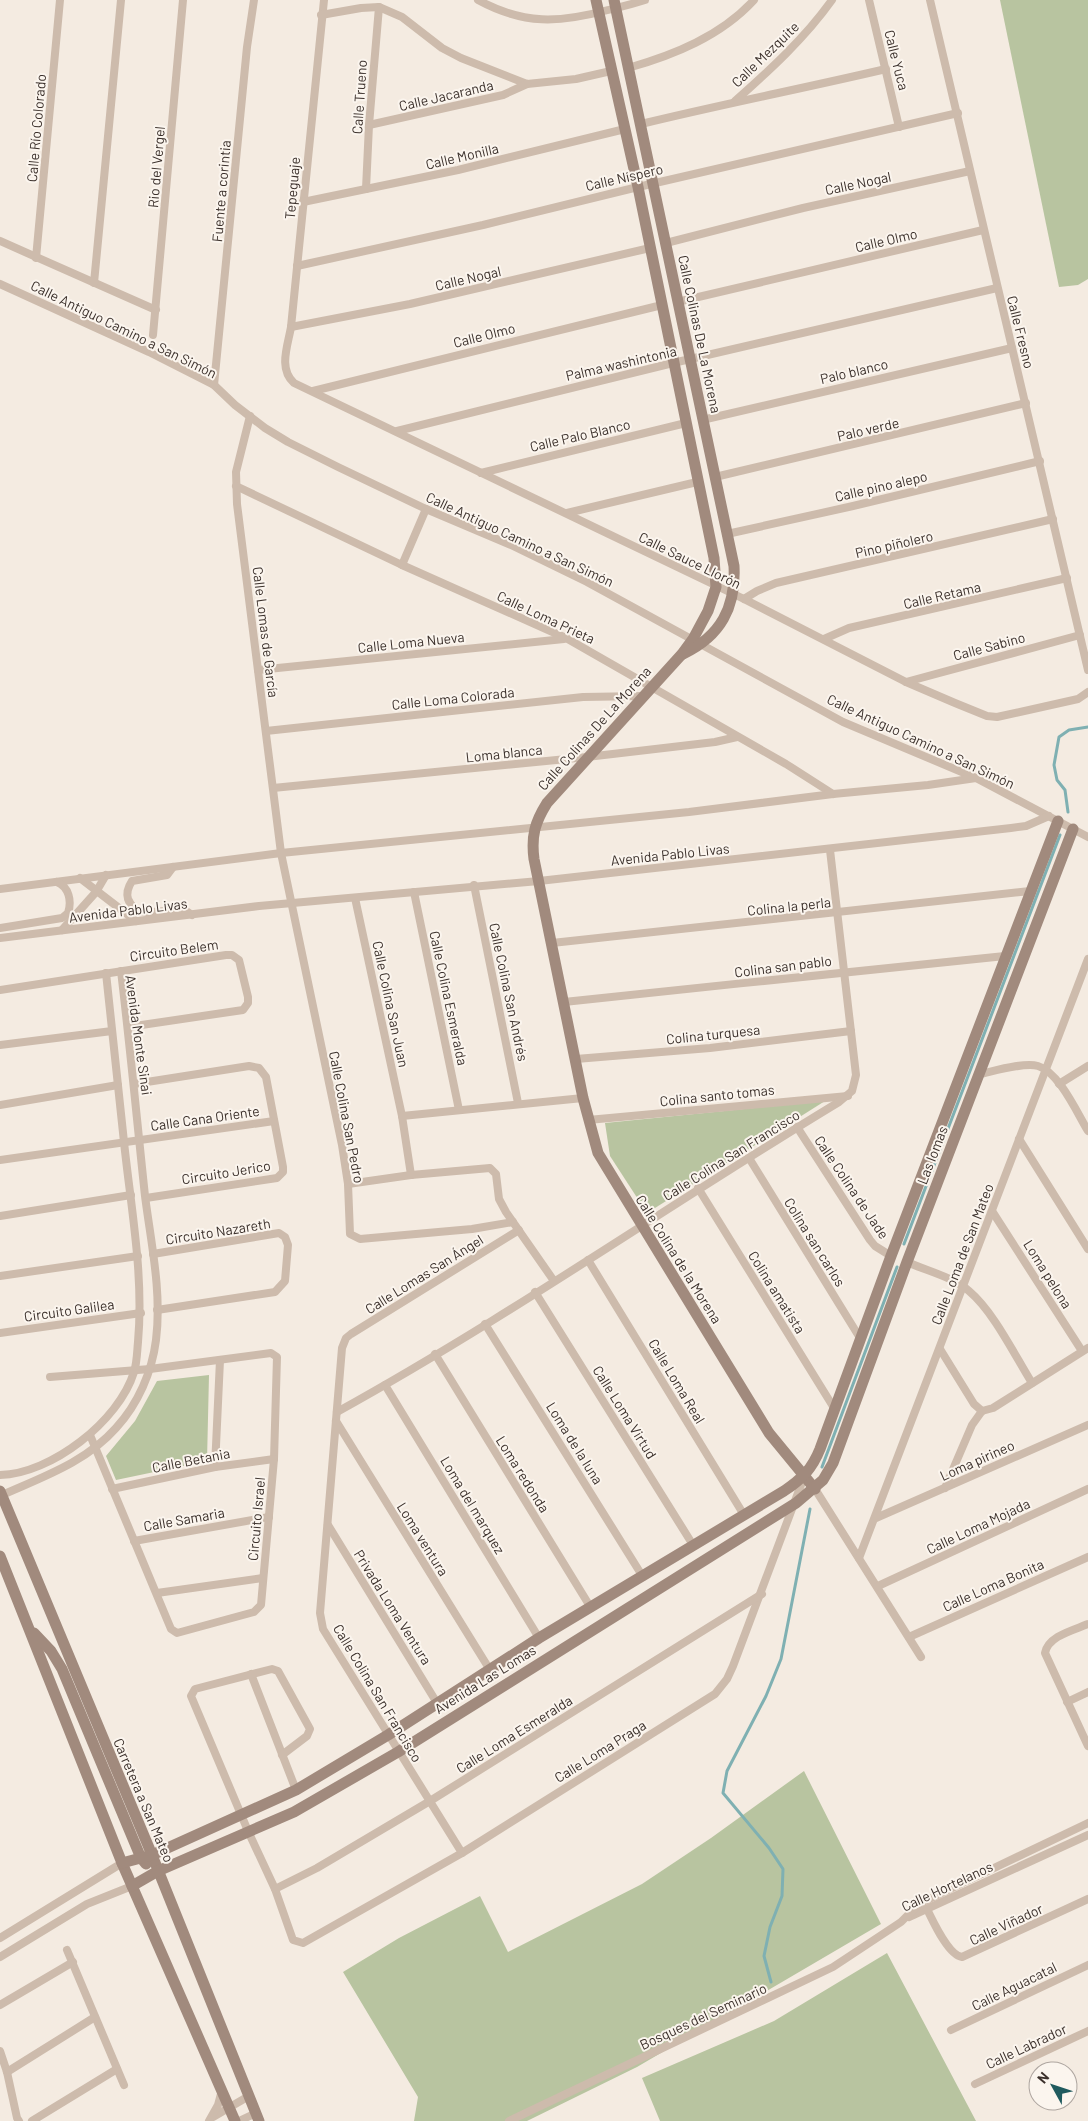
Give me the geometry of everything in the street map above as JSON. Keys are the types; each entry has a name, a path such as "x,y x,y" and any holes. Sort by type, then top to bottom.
{"street":[{"name":"Calle Río Colorado","path":"36,258 60,0"},
{"path":"94,283 121,0"},
{"name":"Rio del Vergel","path":"153,335 183,0"},
{"name":"Fuente a corintia","path":"214,385 247,47 254,0"},
{"name":"Tepeguaje","path":"289,378 285,368 291,327 324,0"},
{"path":"478,0 510,15 538,20 559,20 599,12 614,4 645,0"},
{"name":"Calle Colinas De La Morena","path":"596,0 638,187 714,558 716,587 697,642"},
{"path":"628,68 680,51 705,38 754,0"},
{"name":"Calle Mezquite","path":"734,101 787,53 832,0"},
{"name":"Calle Yuca","path":"869,0 899,127"},
{"name":"Calle Fresno","path":"930,0 1088,670"},
{"name":"Calle Colinas De La Morena","path":"534,826 547,803 588,757 682,654 720,624 739,597 654,183 614,4"},
{"path":"321,15 379,7 402,17 442,48 460,58 527,84 576,78 611,71"},
{"name":"Calle Trueno","path":"366,189 369,124 379,7"},
{"path":"641,124 734,101 766,96 886,69"},
{"name":"Calle Jacaranda","path":"369,124 503,95 527,84"},
{"name":"Calle Níspero","path":"297,266 483,225 654,183 958,113"},
{"name":"Calle Monilla","path":"303,202 458,170 625,130"},
{"name":"Calle Nogal","path":"666,243 803,208 970,171"},
{"name":"Calle Olmo","path":"678,302 983,230"},
{"path":"0,241 156,310"},
{"name":"Calle Nogal","path":"291,327 410,304 650,248"},
{"name":"Calle Antiguo Camino a San Simón","path":"0,284 149,352 214,385 235,405 288,442 426,510 511,545 588,582 843,722 976,778 1088,838"},
{"name":"Palma washintonia","path":"397,431 674,363 997,288"},
{"name":"Calle Olmo","path":"313,391 662,305"},
{"name":"Palo blanco","path":"702,420 1012,348"},
{"name":"Calle Sauce Llorón","path":"289,378 294,383 739,597 906,682 987,716 997,717 1078,699 1088,692"},
{"name":"Palo verde","path":"714,477 1026,403"},
{"name":"Calle Lomas de García","path":"250,416 238,465 236,486 281,853"},
{"name":"Calle Palo Blanco","path":"481,473 686,423"},
{"name":"Calle pino alepo","path":"727,534 1040,461"},
{"path":"567,513 697,482"},
{"name":"Calle Loma Prieta","path":"236,486 402,566 566,638 786,764 833,794"},
{"path":"402,566 426,510"},
{"name":"Pino piñolero","path":"739,597 776,583 1053,519"},
{"name":"Calle Retama","path":"824,639 850,628 1067,578"},
{"name":"Calle Sabino","path":"906,682 1080,635"},
{"name":"Calle Loma Nueva","path":"258,670 566,638"},
{"name":"Calle Loma Colorada","path":"266,731 583,697 643,696"},
{"name":"Loma blanca","path":"273,788 588,757 715,742 738,737"},
{"path":"0,889 254,856 534,826 689,812 976,778"},
{"name":"Avenida Pablo Livas","path":"0,938 259,906 474,885 539,881 830,850 1011,828 1053,818"},
{"name":"Las lomas","path":"804,1476 816,1460 860,1338 1030,891 1053,818"},
{"name":"Calle Colina de la Morena","path":"534,826 533,846 539,881 583,1098 598,1153 769,1432 815,1489 878,1586 921,1657"},
{"name":"Las lomas","path":"815,1489 824,1480 834,1463 907,1262 1073,829"},
{"path":"830,850 856,1076 855,1084 848,1096"},
{"name":"Calle Colina San Pedro","path":"281,853 342,1144 348,1184 350,1234 356,1238 472,1229 513,1222"},
{"path":"173,866 168,875 132,881 127,891 129,900 138,910 145,912 182,908 192,915"},
{"path":"62,930 96,892 106,875"},
{"path":"80,878 136,921"},
{"path":"0,928 62,918 68,913 70,902 66,889 63,884 55,882"},
{"name":"Calle Colina San Andrés","path":"474,885 518,1103"},
{"name":"Colina la perla","path":"552,943 1030,891"},
{"name":"Calle Colina Esmeralda","path":"414,892 459,1110"},
{"name":"Calle Colina San Juan","path":"355,898 402,1116 411,1174"},
{"name":"Circuito Belem","path":"121,970 232,955 236,956 242,964 248,998 246,1006 237,1012 128,1027"},
{"name":"Colina san pablo","path":"564,1002 711,988 845,971 1005,956"},
{"name":"Calle Loma de San Mateo","path":"859,1558 876,1518 940,1350 962,1286 1088,959"},
{"name":"Avenida Monte Sinai","path":"0,1475 14,1475 62,1455 90,1435 126,1392 134,1371 140,1313 138,1256 106,973 121,970 153,1254 157,1310 156,1341 150,1369 129,1412 117,1428 95,1449 66,1467 0,1494"},
{"path":"0,990 106,973"},
{"path":"0,1045 112,1031"},
{"name":"Colina turquesa","path":"576,1059 710,1048 851,1031"},
{"path":"980,1074 1031,1065 1046,1070 1059,1084 1088,1131"},
{"name":"Circuito Jerico","path":"134,1084 255,1066 259,1068 266,1077 283,1167 281,1176 146,1198"},
{"path":"1059,1084 1088,1066"},
{"path":"0,1105 118,1085"},
{"name":"Colina santo tomas","path":"588,1120 848,1096"},
{"name":"Calle Colina San Francisco","path":"336,1412 385,1385 485,1324 642,1226 698,1188 848,1096"},
{"path":"402,1116 583,1098"},
{"name":"Calle Cana Oriente","path":"0,1160 274,1121"},
{"name":"Calle Colina de Jade","path":"798,1127 870,1240 875,1246 891,1256"},
{"path":"1019,1139 1088,1249"},
{"name":"Colina san carlos","path":"749,1158 860,1338"},
{"path":"348,1184 411,1174 490,1168 496,1174 502,1205 554,1281"},
{"name":"Colina amatista","path":"698,1188 834,1408"},
{"path":"0,1216 131,1195"},
{"name":"Loma pelona","path":"992,1211 1085,1350"},
{"name":"Calle Lomas San Ángel","path":"344,1342 351,1334 519,1230"},
{"name":"Circuito Nazareth","path":"153,1254 279,1233 286,1237 288,1245 285,1282 275,1292 157,1310"},
{"path":"0,1276 138,1256"},
{"name":"Calle Loma Real","path":"588,1260 744,1515"},
{"path":"907,1262 962,1286 984,1307 1032,1383"},
{"name":"Calle Loma Virtud","path":"535,1292 694,1546"},
{"name":"Circuito Galilea","path":"0,1333 140,1313"},
{"name":"Loma de la luna","path":"485,1324 642,1577"},
{"name":"Calle Colina San Francisco","path":"344,1342 336,1412 320,1613 323,1629 462,1853"},
{"path":"940,1350 974,1404 982,1411"},
{"path":"944,1488 972,1425 982,1411 992,1408 1085,1350"},
{"name":"Circuito Israel","path":"50,1377 134,1371 271,1353 277,1357 274,1459 269,1517 261,1605 254,1612 177,1633 171,1629 90,1435"},
{"name":"Loma redonda","path":"434,1354 591,1608"},
{"path":"215,1467 220,1360"},
{"name":"Loma del marquez","path":"385,1385 539,1638"},
{"name":"Loma ventura","path":"336,1421 490,1670"},
{"name":"Loma pirineo","path":"876,1518 1088,1425"},
{"name":"Calle Betania","path":"112,1489 215,1467 274,1459"},
{"name":"Calle Loma Praga","path":"275,1889 293,1940 303,1943 462,1853 715,1694 722,1687 733,1666 762,1594 796,1503 804,1476"},
{"name":"Avenida Las Lomas","path":"122,1863 146,1856 242,1816 296,1790 388,1735 539,1638 694,1546 804,1476"},
{"name":"Avenida Las Lomas","path":"132,1886 158,1871 294,1812 398,1752 796,1503 815,1489"},
{"name":"Calle Loma Mojada","path":"878,1586 1088,1490"},
{"name":"Carretera a San Mateo","path":"0,1494 146,1856 158,1871 258,2117"},
{"name":"Calle Samaria","path":"134,1541 269,1517"},
{"name":"Privada Loma Ventura","path":"328,1525 437,1703"},
{"path":"0,1556 122,1863 235,2121"},
{"name":"Calle Loma Bonita","path":"909,1637 1088,1557"},
{"path":"156,1594 263,1578"},
{"name":"Calle Loma Esmeralda","path":"275,1889 317,1868 430,1801 762,1594"},
{"path":"1088,1624 1055,1638 1046,1648 1045,1653 1088,1746"},
{"path":"29,1628 51,1651 62,1669 146,1856"},
{"path":"275,1889 248,1831 191,1696 195,1689 272,1669 278,1672 310,1729 307,1736 282,1755"},
{"path":"251,1674 296,1790"},
{"path":"1067,1702 1088,1692"},
{"name":"Calle Hortelanos","path":"901,1922 919,1904 1088,1823"},
{"name":"Calle Hortelanos","path":"901,1922 1088,1835"},
{"path":"0,1938 122,1863"},
{"path":"0,1957 87,1904 132,1886"},
{"path":"78,1889 87,1904"},
{"name":"Calle Viñador","path":"927,1909 950,1950 957,1956 962,1957 1088,1899"},
{"name":"Bosques del Seminario","path":"509,2121 759,2004 832,1967 901,1922"},
{"path":"67,1950 124,2085"},
{"path":"0,2005 73,1962"},
{"name":"Calle Aguacatal","path":"951,2030 1088,1965"},
{"path":"7,2072 95,2017"},
{"name":"Calle Labrador","path":"975,2084 1088,2031"},
{"path":"0,2051 7,2072 17,2118 20,2121"},
{"path":"32,2121 117,2069"},
{"path":"211,2119 218,2105 222,2090"},
{"path":"211,2119 249,2096"},
{"path":"239,2121 258,2117"}],"green space":[{"path":"1000,0 1088,0 1088,279 1078,285 1059,287"},
{"path":"825,1101 647,1213 610,1156 605,1123"},
{"path":"209,1375 207,1461 116,1480 106,1456 135,1421 157,1381"},
{"path":"804,1771 881,1924 637,2067 527,2121 414,2121 418,2097 343,1972 399,1938 480,1896 508,1952 642,1884 711,1838"},
{"path":"887,1953 976,2121 660,2121 642,2078 774,2021"}],"waterway":[{"path":"1068,812 1065,790 1057,780 1054,765 1059,737 1069,730 1088,727"},
{"path":"904,1244 1060,835"},
{"path":"822,1467 897,1267"},
{"path":"771,1982 764,1956 770,1927 782,1896 783,1869 769,1848 723,1793 727,1771 766,1696 781,1659 810,1509"}]}
